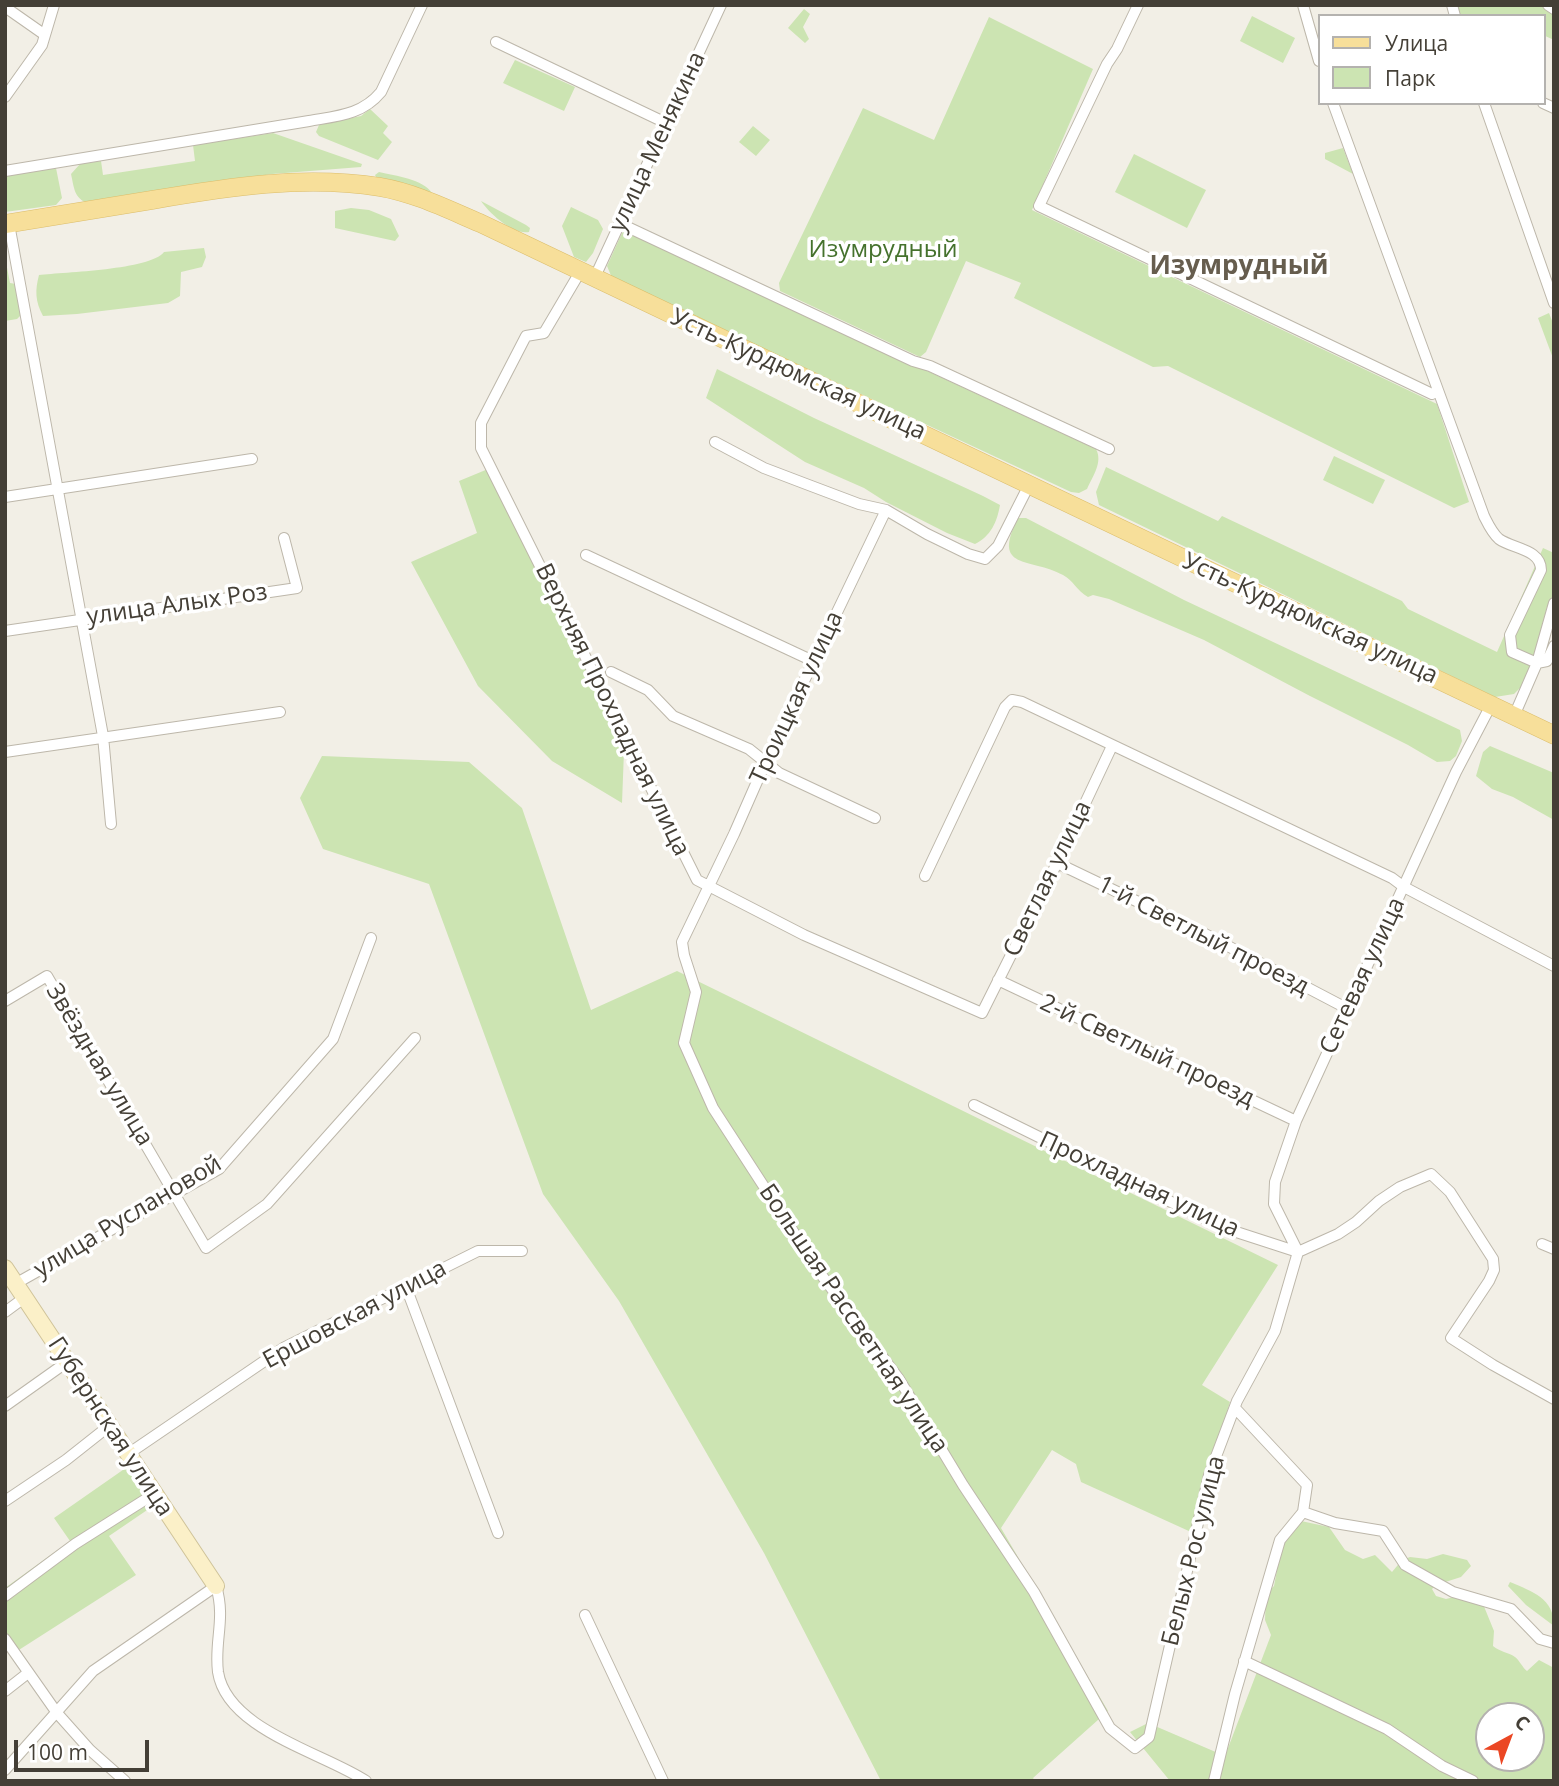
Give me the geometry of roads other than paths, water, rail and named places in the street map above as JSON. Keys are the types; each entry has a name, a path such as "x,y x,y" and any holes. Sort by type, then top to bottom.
{"main road":[{"name":"Усть-Курдюмская улица","path":"7,224 211,190 273,183 316,181 402,192 446,208 1554,735"}],"street":[{"path":"5,97 42,45 54,5"},
{"path":"5,172 357,111 371,104 381,92 422,5"},
{"name":"улица Менякина","path":"587,275 621,224 721,5"},
{"path":"1138,5 1038,206 1432,394 1438,391"},
{"path":"1303,5 1318,58"},
{"path":"1548,5 1554,9"},
{"path":"5,7 45,35"},
{"path":"496,42 666,123"},
{"path":"1335,105 1489,526 1501,540 1535,556 1541,562 1541,570 1510,635 1512,652 1537,663 1547,661 1554,646"},
{"path":"1485,105 1554,303"},
{"path":"7,224 103,736 111,824"},
{"path":"621,224 913,361 930,366 1109,449"},
{"name":"Верхняя Прохладная улица","path":"587,275 544,332 526,336 481,424 481,448 697,880 804,934 982,1013"},
{"path":"715,442 764,468 806,485 859,504 886,510 937,539 985,559 998,546 1029,485"},
{"path":"5,497 252,459"},
{"name":"Троицкая улица","path":"709,887 765,762 886,510"},
{"name":"улица Алых Роз","path":"5,631 297,588 284,538"},
{"path":"586,555 813,661"},
{"path":"1514,716 1537,663 1554,603"},
{"path":"611,672 648,690 673,716 749,749 779,773 875,818"},
{"path":"925,876 1005,706 1012,700 1022,702 1392,878 1404,887 1554,966"},
{"name":"Сетевая улица","path":"1298,1252 1274,1205 1275,1181 1296,1121 1456,772 1490,705"},
{"path":"5,751 280,712"},
{"name":"Светлая улица","path":"982,1013 1112,746"},
{"name":"1-й Светлый проезд","path":"1057,863 1205,934 1348,1009"},
{"name":"Большая Рассветная улица","path":"709,887 682,942 696,992 684,1043 713,1108 820,1273 899,1379 963,1485 1034,1592 1110,1728 1135,1748 1149,1737"},
{"name":"улица Руслановой","path":"15,1284 219,1169 333,1039 371,938"},
{"name":"Звёздная улица","path":"5,1001 47,976 175,1194"},
{"name":"2-й Светлый проезд","path":"998,980 1296,1121"},
{"path":"175,1194 206,1248 267,1204 415,1038"},
{"name":"Прохладная улица","path":"974,1105 1224,1228 1298,1252"},
{"path":"1298,1252 1338,1234 1400,1187 1431,1174 1450,1192 1493,1259 1494,1270 1489,1281 1451,1338 1554,1399"},
{"path":"1542,1244 1554,1249"},
{"name":"Ершовская улица","path":"128,1454 285,1347 478,1251 522,1251"},
{"name":"Белых Рос улица","path":"1149,1737 1209,1475 1235,1408 1275,1331 1298,1252"},
{"name":"Губернская улица","path":"5,1268 216,1586"},
{"path":"406,1287 498,1533"},
{"path":"5,1312 24,1298"},
{"path":"5,1406 67,1362"},
{"path":"1214,1781 1244,1661 1280,1540 1304,1512 1307,1485 1235,1408"},
{"path":"5,1501 66,1460 109,1426"},
{"path":"5,1596 75,1545 154,1494"},
{"path":"1304,1512 1335,1523 1382,1531 1405,1565 1453,1592 1511,1609 1540,1639 1554,1643"},
{"path":"5,1770 93,1671 216,1586 221,1604 218,1674 227,1695 269,1733 366,1781"},
{"path":"585,1615 663,1781"},
{"path":"5,1639 57,1713 90,1750 125,1781"},
{"path":"1244,1661 1387,1729 1442,1766 1474,1781"},
{"path":"5,1691 29,1673"}],"district":[{"name":"Изумрудный","path":"1239,267"}]}
